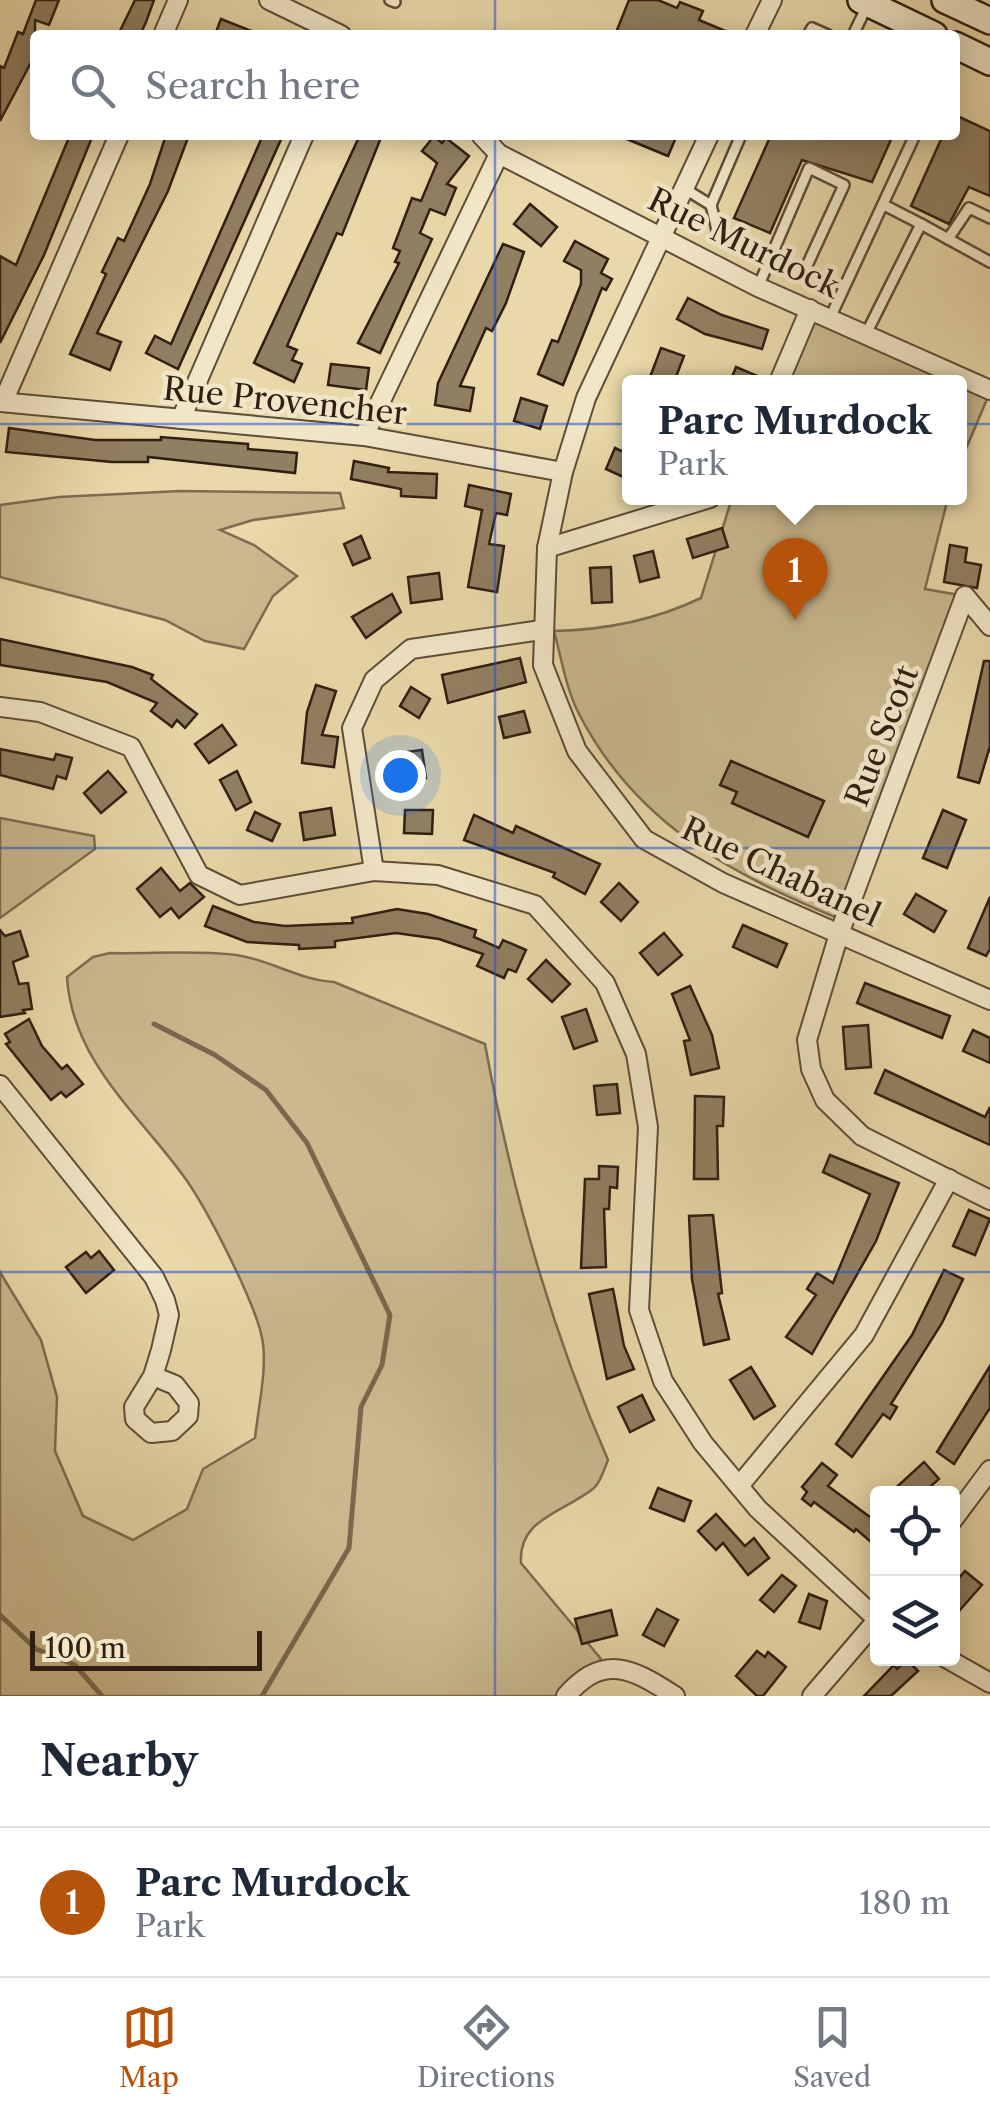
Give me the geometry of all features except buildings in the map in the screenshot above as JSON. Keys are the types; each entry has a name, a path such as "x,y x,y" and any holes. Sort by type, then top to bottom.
{"main road":[{"path":"946,0 990,21"},
{"path":"865,2 924,30"},
{"path":"960,51 990,62"}],"street":[{"path":"165,30 178,0"},
{"path":"269,0 331,30"},
{"path":"757,30 772,0"},
{"path":"1,402 117,140"},
{"path":"181,419 302,140"},
{"name":"Rue Murdock","path":"485,140 499,154 758,287 957,375"},
{"name":"Rue Chabanel","path":"707,140 586,398 562,472 547,548 541,630 543,666 577,751 644,838 722,883 990,1000"},
{"path":"364,436 499,154"},
{"path":"782,375 810,309"},
{"name":"Rue Murdock","path":"967,380 990,390"},
{"name":"Rue Provencher","path":"1,402 364,436 562,472"},
{"path":"547,548 687,505"},
{"name":"Rue Scott","path":"839,934 965,596 990,626"},
{"path":"374,871 352,728 374,680 411,649 541,630"},
{"path":"0,707 40,712 131,747 198,875 240,895 374,871 438,874 535,906 605,983 636,1054 648,1127 639,1310 664,1380 703,1443 740,1486 870,1613"},
{"path":"839,934 807,1040 811,1069 825,1100 862,1136 990,1200"},
{"path":"0,1086 154,1277 169,1316 153,1376"},
{"path":"740,1486 864,1336 949,1179"},
{"path":"960,1509 990,1470"},
{"path":"812,1696 870,1628"},
{"path":"960,1666 990,1682"},
{"path":"566,1696 581,1678 615,1667 643,1676 675,1696"}],"lane":[{"path":"854,30 865,2"},
{"path":"739,140 711,205 717,230 768,256 804,272 844,185 809,168 768,256 758,287"},
{"path":"830,318 913,140"},
{"path":"684,189 711,205"},
{"path":"884,205 990,262"},
{"path":"948,239 968,208 990,218"},
{"path":"866,334 921,224"}],"shaded area":[{"path":"807,316 949,375 780,375"},
{"path":"967,382 990,392 967,446"},
{"path":"180,491 340,493 344,508 253,520 220,530 254,545 297,576 273,596 244,649 205,641 165,620 0,577 0,505 59,497"},
{"path":"730,505 946,505 925,589 965,596 842,920 725,864 657,815 601,751 578,712 554,631 629,622 701,598"},
{"path":"0,818 94,836 95,849 0,918"},
{"path":"110,953 205,953 249,958 334,982 485,1044 534,1256 568,1359 608,1460 594,1488 535,1526 522,1548 521,1563 601,1659 567,1696 0,1696 0,1272 41,1340 57,1397 55,1451 83,1516 133,1540 187,1509 203,1469 255,1438 264,1349 250,1302 185,1178 94,1061 72,1007 67,977 93,957"}],"waterway":[{"path":"154,1024 215,1055 266,1090 307,1143 390,1315 382,1365 361,1407 349,1548 262,1696"},
{"path":"0,1615 36,1649 75,1665 102,1696"}],"place":[{"name":"Parc Murdock","path":"795,620"}]}
